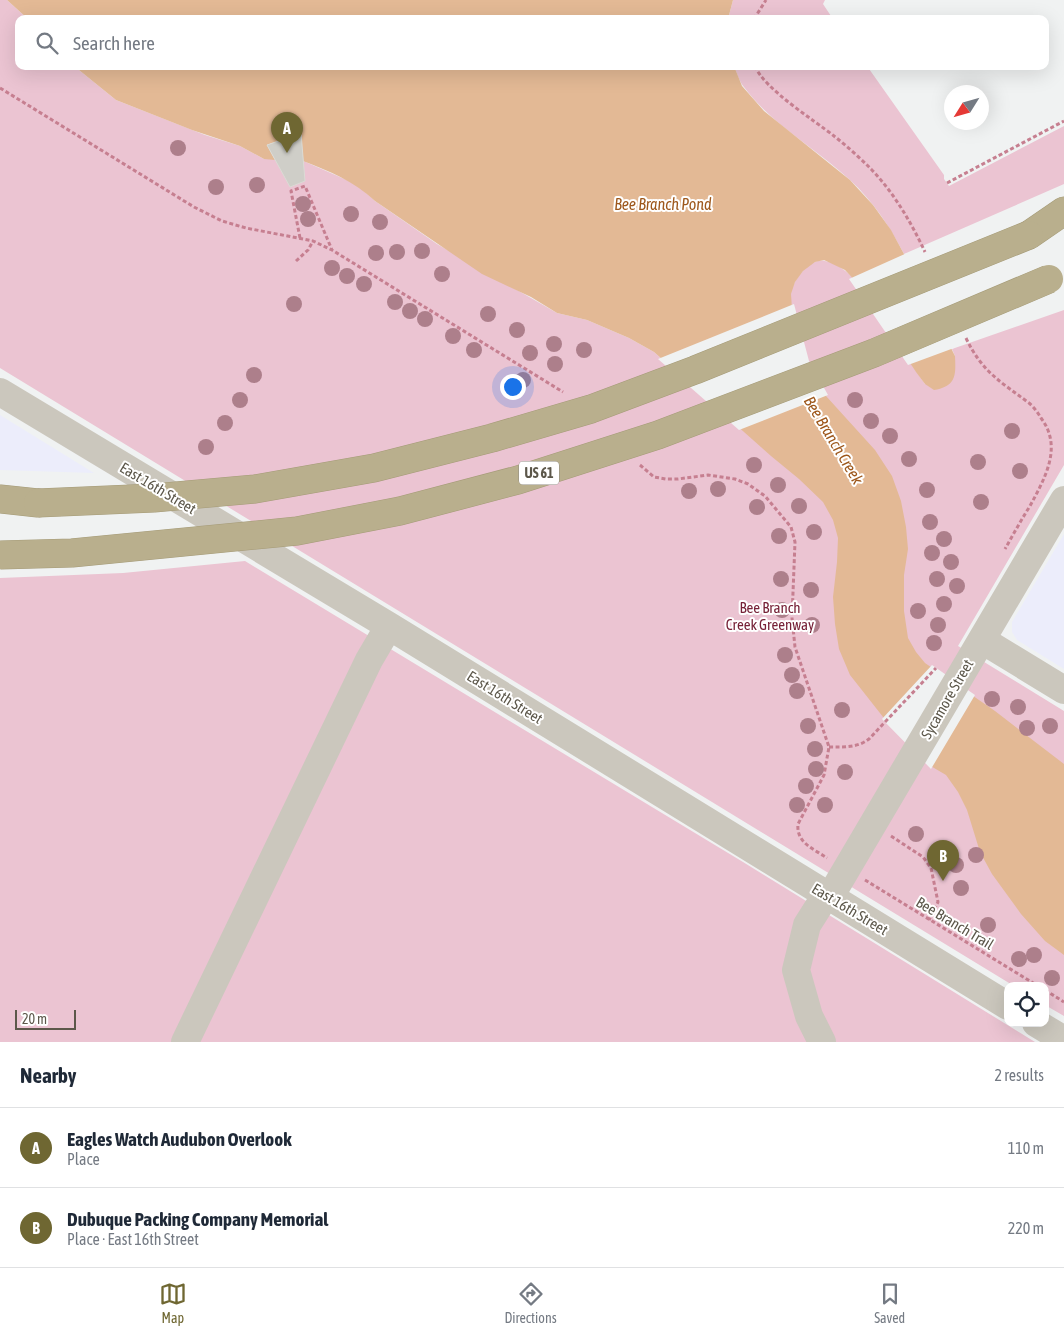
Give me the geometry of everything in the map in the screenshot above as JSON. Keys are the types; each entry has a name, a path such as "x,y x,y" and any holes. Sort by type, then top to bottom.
{"highway":[{"path":"1029,235 1064,211"},
{"path":"0,504 154,498 255,489 374,468 492,438 591,409 695,370 926,278 1064,219"},
{"name":"US 61","path":"0,556 72,553 297,531 400,511 518,480 667,431 874,353 1059,276"},
{"path":"0,499 38,503"}],"street":[{"name":"East 16th Street","path":"0,392 389,626 1004,1004"},
{"name":"Sycamore Street","path":"822,1042 809,1016 796,970 807,925 828,896 909,764 950,669 982,640 1064,500"},
{"path":"185,1042 369,660 389,626"},
{"path":"982,640 1064,690"},
{"path":"1043,1027 1064,1040"}],"path":[{"path":"757,15 766,0"},
{"path":"947,183 1064,121"},
{"path":"300,238 291,191 305,186 332,250"},
{"path":"296,261 308,250 313,241"},
{"path":"829,747 854,747 862,745 950,669"},
{"path":"887,834 923,857 929,863 938,902 929,920"},
{"name":"Bee Branch Trail","path":"862,878 1031,982"},
{"path":"1049,993 1064,1002"}],"shaded area":[{"path":"0,415 94,473 0,470"},
{"path":"1064,534 1064,669 1017,640 1012,632 1012,622"}],"green space":[{"name":"Bee Branch Creek Greenway","path":"0,0 7,0 24,15 15,15 15,70 79,70 116,100 205,135 240,146 264,159 275,159 267,145 349,181 437,244 557,313 587,320 629,338 654,352 741,429 806,362 794,318 791,293 799,276 814,262 825,261 833,263 852,277 925,384 955,356 952,349 1064,310 1064,465 958,646 1064,711 1064,1016 1049,1007 1049,982 1007,982 0,368"},
{"path":"733,0 825,0 823,4 830,15 729,15"},
{"path":"735,70 870,70 944,175 944,179 949,186 1064,126 1064,184 904,254 874,206 850,180 781,125 755,101 739,80"},
{"path":"245,561 743,862 1004,1023 1004,1027 1011,1027 1035,1042 0,1042 0,578 123,573"}],"water":[{"path":"7,0 733,0 729,15 24,15"},
{"name":"Bee Branch Pond","path":"79,70 736,70 742,86 764,111 850,180 873,205 891,230 955,356 955,374 951,383 934,390 925,384 916,372 858,284 845,270 824,260 815,262 803,271 795,282 791,294 792,309 806,362 826,396 875,450 892,476 901,501 908,549 904,575 904,611 908,638 925,663 995,711 1064,764 1064,955 1045,941 1021,914 992,874 980,852 967,810 958,792 946,775 929,765 887,722 850,675 839,649 835,624 833,597 838,538 833,520 823,502 799,479 654,352 629,338 587,320 557,313 531,297 482,274 350,182 303,161 300,133 267,145 275,160 264,159 240,146 192,130 116,100"}],"pier":[{"path":"907,253 954,348 908,365 849,279"},
{"path":"794,304 809,361 828,395 739,430 658,359"},
{"path":"932,665 975,695 931,769 882,719"}],"building":[{"path":"301,133 305,181 290,187 267,145"}],"place":[{"name":"Eagles Watch Audubon Overlook","path":"287,153"},
{"name":"Dubuque Packing Company Memorial","path":"943,881"}],"water label":[{"name":"Bee Branch Creek","path":"834,440"}]}
